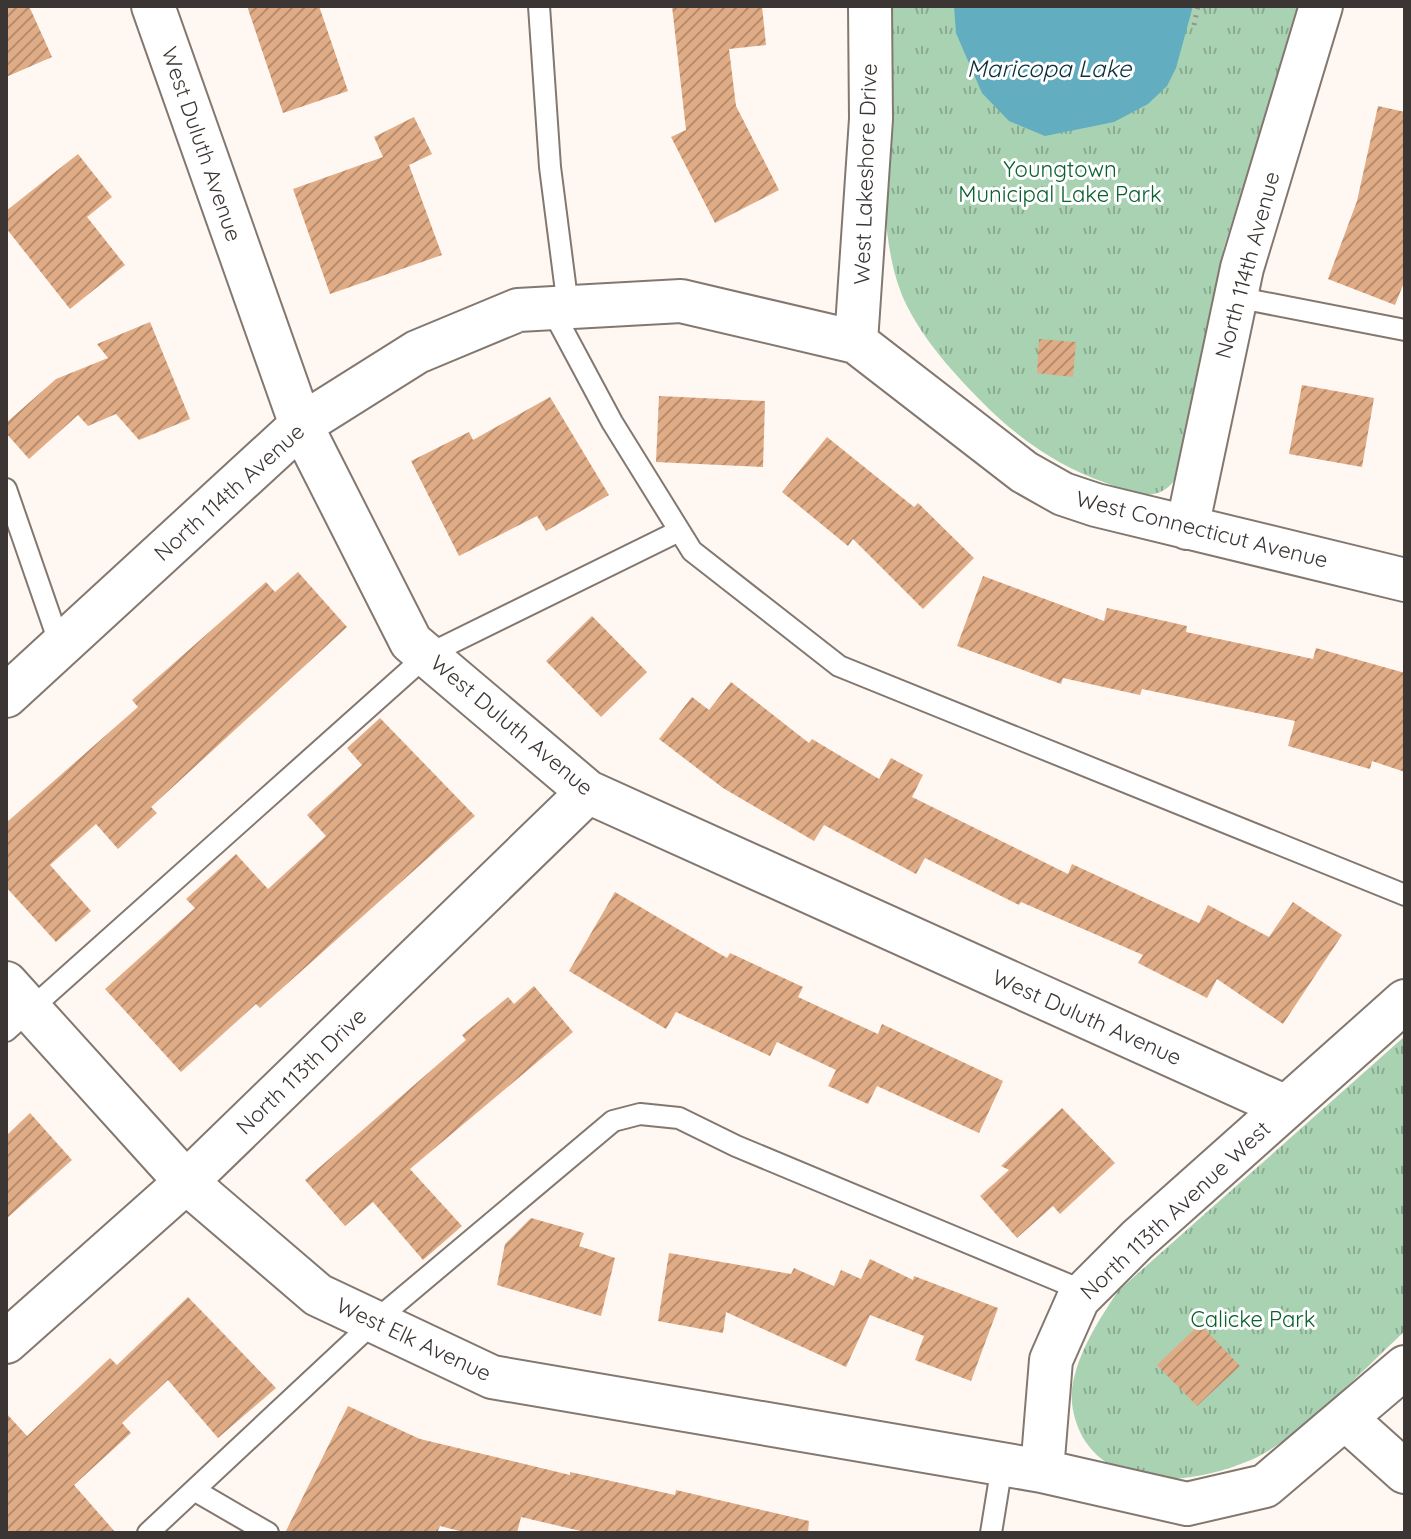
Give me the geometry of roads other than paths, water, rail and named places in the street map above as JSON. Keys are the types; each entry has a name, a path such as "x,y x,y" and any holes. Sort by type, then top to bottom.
{"street":[{"name":"West Duluth Avenue","path":"153,6 301,425 411,642 588,792 1286,1107"},
{"name":"West Lakeshore Drive","path":"856,342 871,119 870,6"},
{"name":"North 114th Avenue","path":"1187,528 1235,297 1321,6"},
{"name":"North 114th Avenue","path":"6,696 301,425 417,352 518,310 681,301 856,342"},
{"name":"West Connecticut Avenue","path":"856,342 1024,472 1063,494 1187,528 1405,580"},
{"name":"North 113th Drive","path":"6,1342 186,1182 588,792"},
{"name":"North 113th Avenue West","path":"1022,1468 1051,1360 1078,1299 1137,1240 1405,1001"},
{"name":"West Elk Avenue","path":"14,1008 186,1182 318,1295 492,1377 1022,1468 1184,1518"},
{"path":"1184,1518 1265,1486 1347,1420 1405,1367"},
{"path":"1347,1420 1405,1472"}],"lane":[{"path":"539,6 559,308 612,422 692,551 839,666 1405,895"},
{"path":"1235,297 1405,330"},
{"path":"6,489 60,645"},
{"path":"14,1008 427,655 679,531"},
{"path":"148,1533 375,1321 498,1220 590,1137 613,1121 640,1114 679,1118 736,1146 1086,1292"},
{"path":"991,1533 1022,1468"},
{"path":"194,1490 268,1533"}],"water":[{"name":"Maricopa Lake","path":"954,6 1193,6 1176,68 1167,86 1148,104 1114,122 1045,136 1009,121 982,93 956,33"}],"park label":[{"name":"Youngtown Municipal Lake Park","path":"1060,182"},
{"name":"Calicke Park","path":"1253,1319"}]}
